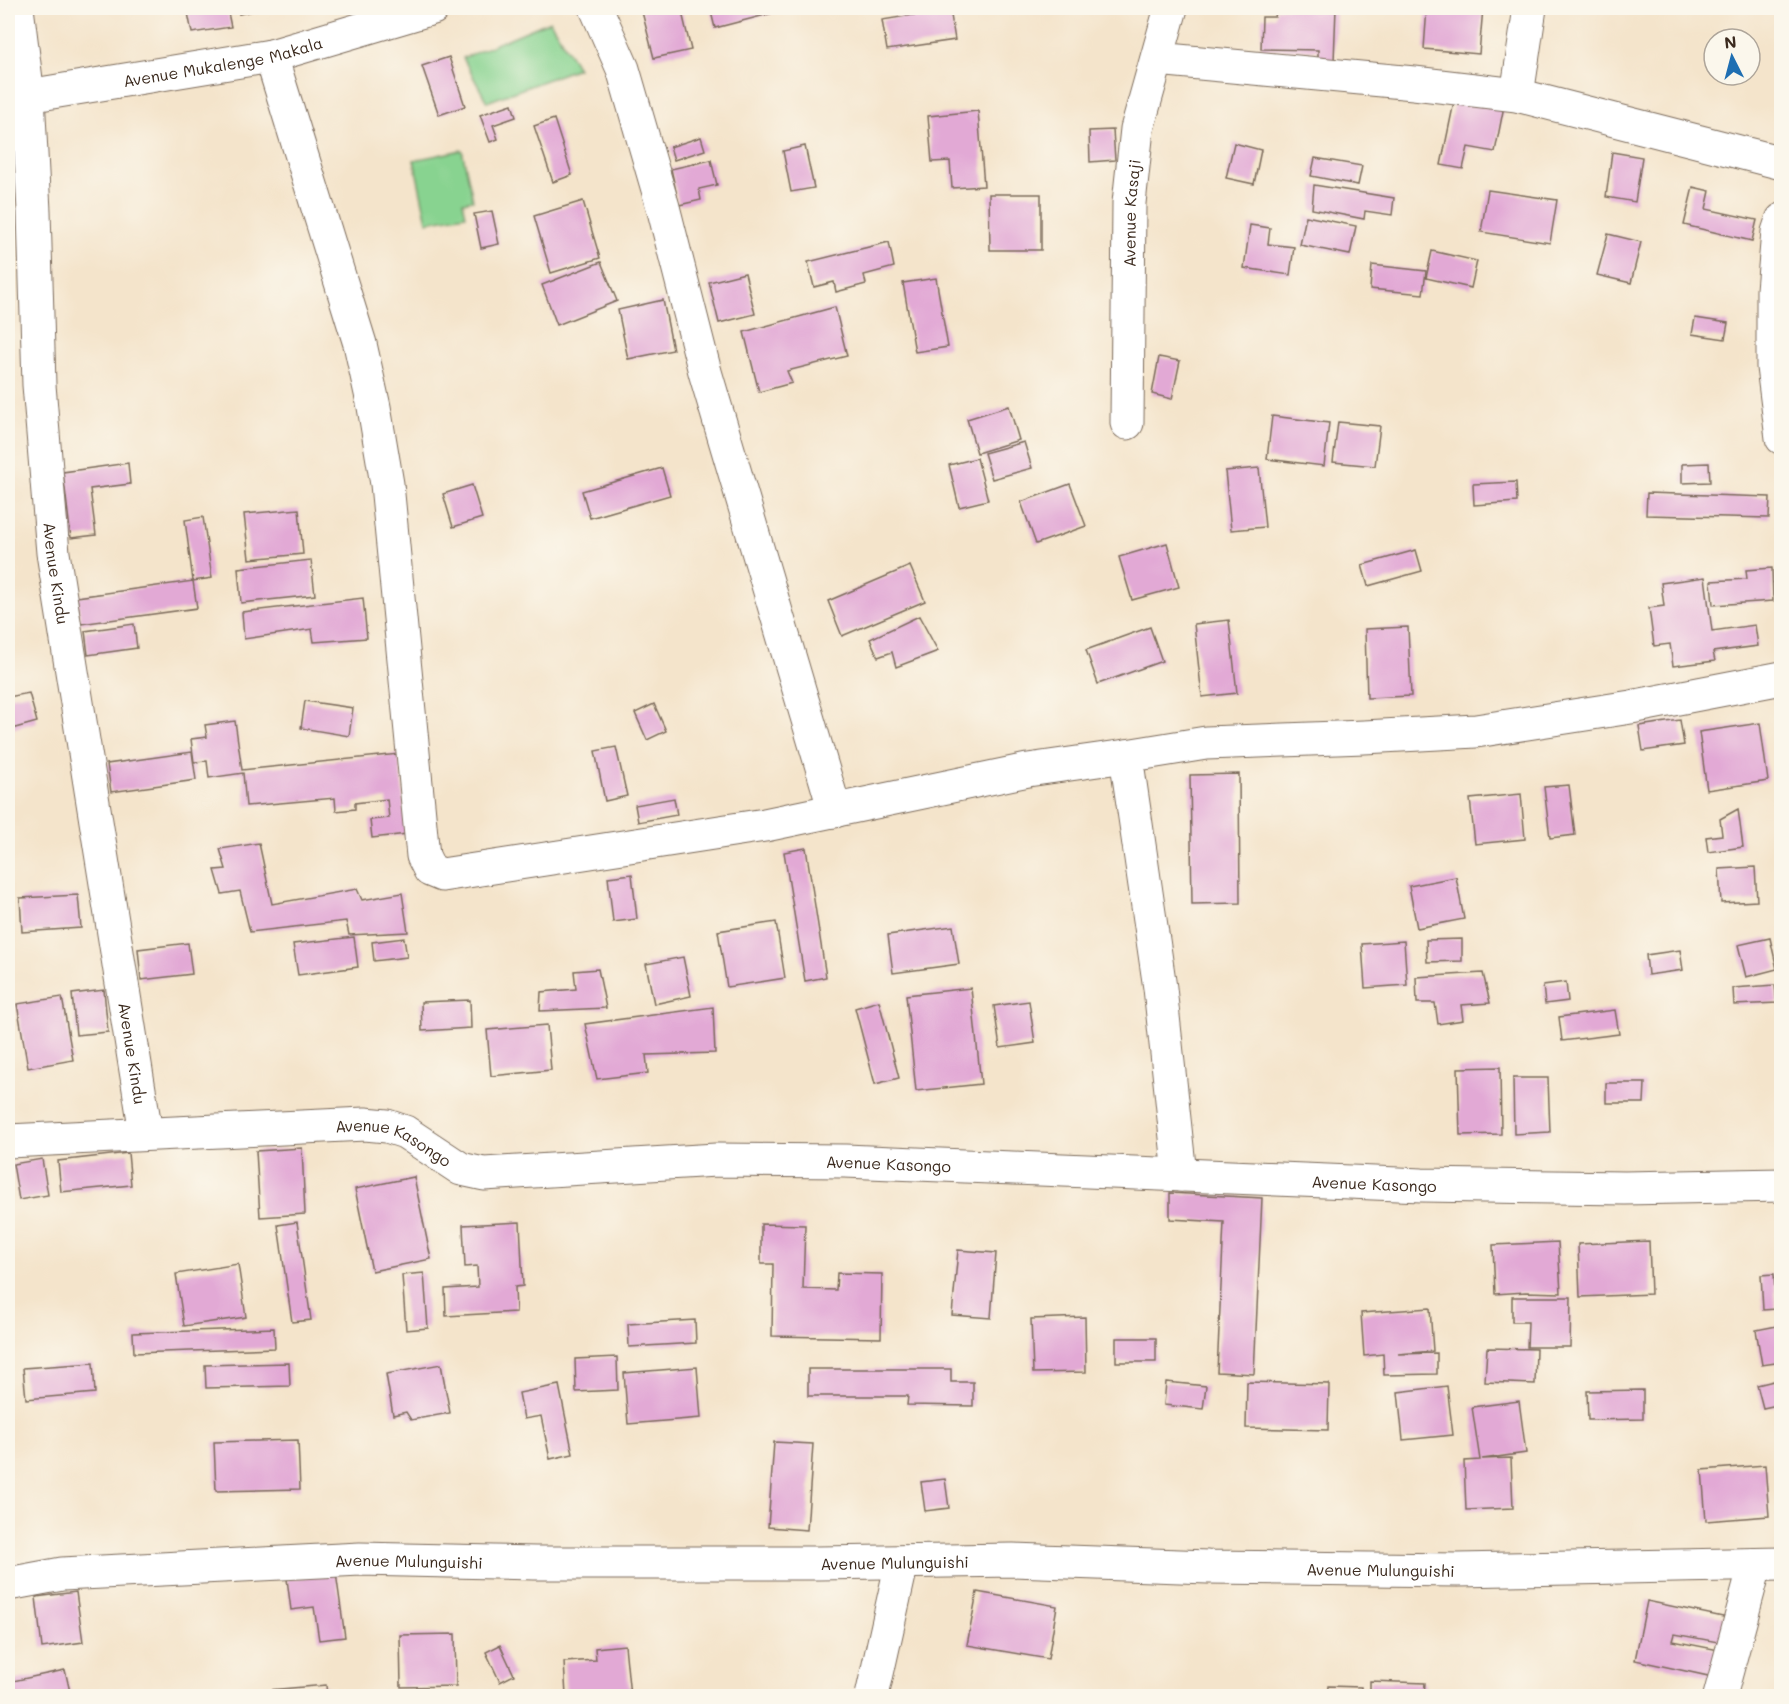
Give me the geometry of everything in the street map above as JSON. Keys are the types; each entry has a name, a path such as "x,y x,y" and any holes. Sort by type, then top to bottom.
{"street":[{"name":"Avenue Kindu","path":"17,8 18,97 34,211 39,385 53,553 146,1133"},
{"name":"Avenue Mukalenge Makala","path":"18,97 271,56 433,8"},
{"path":"596,8 623,69 663,207 705,372 835,811"},
{"name":"Avenue Kasaji","path":"1127,423 1129,203 1137,129 1171,8"},
{"path":"1517,95 1530,8"},
{"path":"271,56 360,344 374,407 388,494 423,856 429,870 442,875 765,825 1028,770 1206,742 1476,731 1631,707 1782,678"},
{"path":"1157,58 1414,82 1517,95 1782,162"},
{"path":"1782,220 1778,232 1773,290 1773,367 1782,438"},
{"path":"1126,756 1160,988 1180,1175"},
{"name":"Avenue Kasongo","path":"8,1141 365,1124 387,1126 405,1132 461,1169 484,1174 716,1160 845,1161 1422,1185 1637,1188 1782,1185"},
{"name":"Avenue Mulunguishi","path":"8,1584 62,1574 360,1559 535,1563 1013,1560 1208,1567 1458,1569 1768,1565"},
{"path":"872,1696 902,1562"},
{"path":"1720,1696 1768,1565"}],"green space":[{"path":"550,21 578,68 487,102 463,58"},
{"path":"462,150 473,200 463,202 466,215 427,222 414,160"}],"building":[{"path":"187,8 227,8 231,27 192,33"},
{"path":"238,8 267,8 239,14"},
{"path":"641,8 681,8 691,50 654,58"},
{"path":"710,8 792,8 715,28"},
{"path":"1277,8 1336,8 1334,61 1318,60 1318,50 1261,49 1262,17 1275,17"},
{"path":"1427,8 1483,8 1479,54 1424,49"},
{"path":"950,9 955,40 887,50 882,20"},
{"path":"449,57 465,106 439,115 422,66"},
{"path":"1455,97 1504,106 1495,152 1468,147 1463,169 1441,165"},
{"path":"512,104 516,117 493,125 498,139 490,142 480,115"},
{"path":"978,111 984,186 952,188 950,161 932,162 928,116"},
{"path":"554,119 572,175 553,182 534,126"},
{"path":"1113,130 1115,160 1090,162 1089,131"},
{"path":"701,137 705,150 674,160 670,147"},
{"path":"1234,143 1261,150 1254,184 1226,178"},
{"path":"805,146 814,188 791,192 783,151"},
{"path":"1612,152 1642,157 1635,202 1606,197"},
{"path":"1315,158 1362,166 1358,185 1311,176"},
{"path":"711,160 717,185 699,189 701,200 679,205 671,169"},
{"path":"1314,185 1394,198 1392,215 1365,211 1364,219 1312,209"},
{"path":"1693,187 1710,191 1706,209 1757,220 1752,241 1684,225"},
{"path":"1488,190 1557,200 1550,243 1481,232"},
{"path":"989,194 1041,194 1041,250 990,250"},
{"path":"583,201 600,258 551,273 534,216"},
{"path":"492,211 499,244 481,248 474,214"},
{"path":"1306,216 1356,226 1350,255 1300,245"},
{"path":"1250,225 1270,228 1268,244 1294,247 1290,275 1244,268"},
{"path":"1608,234 1641,242 1631,283 1597,275"},
{"path":"889,242 894,267 864,275 866,284 836,292 834,282 814,287 808,262"},
{"path":"1432,251 1477,261 1471,288 1426,278"},
{"path":"601,262 617,301 557,325 542,285"},
{"path":"1372,265 1426,271 1423,294 1370,289"},
{"path":"745,273 755,314 719,323 709,282"},
{"path":"936,278 948,347 915,352 903,283"},
{"path":"663,300 673,350 628,359 618,310"},
{"path":"835,307 847,356 787,371 792,383 759,392 744,332"},
{"path":"1695,318 1728,323 1725,339 1692,334"},
{"path":"1159,357 1180,361 1172,399 1152,394"},
{"path":"1009,406 1019,440 977,453 967,419"},
{"path":"1272,416 1329,423 1324,466 1267,459"},
{"path":"1338,422 1380,426 1375,466 1333,462"},
{"path":"1024,442 1032,468 992,479 984,453"},
{"path":"977,458 988,500 959,507 949,465"},
{"path":"128,463 130,484 90,489 96,535 71,538 63,472"},
{"path":"1709,463 1710,482 1682,483 1682,464"},
{"path":"662,468 670,495 590,518 582,491"},
{"path":"1259,468 1265,527 1231,530 1225,471"},
{"path":"1516,482 1517,502 1474,505 1473,484"},
{"path":"1070,484 1086,526 1036,544 1021,502"},
{"path":"472,485 482,518 453,527 443,494"},
{"path":"1647,493 1770,497 1769,518 1646,515"},
{"path":"299,509 303,554 249,559 244,514"},
{"path":"203,517 212,578 193,581 185,520"},
{"path":"1167,543 1179,587 1132,600 1119,557"},
{"path":"1416,550 1422,571 1368,586 1362,565"},
{"path":"311,560 315,595 241,603 238,568"},
{"path":"910,566 925,601 842,636 828,601"},
{"path":"1772,568 1773,601 1713,605 1711,581 1747,579 1746,570"},
{"path":"1705,577 1712,631 1755,625 1758,646 1713,652 1715,661 1673,666 1670,644 1654,646 1649,608 1664,606 1661,583"},
{"path":"193,581 197,608 81,624 77,597"},
{"path":"363,598 367,638 314,642 312,629 244,639 242,612"},
{"path":"919,616 938,651 896,667 892,652 878,657 870,639"},
{"path":"1229,620 1237,693 1202,697 1194,624"},
{"path":"134,624 137,648 88,655 85,631"},
{"path":"1150,627 1162,661 1098,684 1086,650"},
{"path":"1408,627 1411,696 1367,698 1365,629"},
{"path":"29,693 37,722 8,730 8,697"},
{"path":"305,701 353,708 349,736 301,728"},
{"path":"654,704 666,731 647,740 635,713"},
{"path":"1680,720 1684,745 1643,751 1639,726"},
{"path":"235,721 242,770 399,754 407,834 372,838 370,820 389,818 387,799 355,803 355,809 336,811 335,798 246,806 243,773 209,778 207,761 194,762 191,739 207,737 205,725"},
{"path":"1760,723 1768,781 1707,790 1699,732"},
{"path":"616,747 627,796 605,801 595,751"},
{"path":"192,752 196,780 111,792 107,764"},
{"path":"1239,774 1240,903 1192,904 1190,775"},
{"path":"1569,785 1575,835 1550,838 1544,787"},
{"path":"1521,794 1525,839 1475,844 1470,799"},
{"path":"674,798 677,815 638,822 635,805"},
{"path":"1738,809 1743,847 1708,852 1706,837 1722,835 1720,819"},
{"path":"259,843 272,904 357,889 362,900 402,893 408,932 349,935 346,921 250,932 240,891 222,894 215,870 226,869 220,849"},
{"path":"806,848 826,977 805,981 784,852"},
{"path":"1755,867 1757,901 1721,903 1719,869"},
{"path":"632,874 637,919 613,922 608,877"},
{"path":"1456,877 1464,919 1417,928 1409,886"},
{"path":"78,895 81,928 22,932 20,898"},
{"path":"776,922 785,978 727,987 718,931"},
{"path":"953,926 959,964 893,973 888,935"},
{"path":"354,937 358,967 298,975 293,944"},
{"path":"404,938 407,957 374,961 372,942"},
{"path":"1770,938 1777,969 1746,977 1738,945"},
{"path":"1462,939 1462,961 1427,962 1426,940"},
{"path":"1404,941 1407,985 1365,988 1362,944"},
{"path":"188,943 192,974 141,980 138,949"},
{"path":"1680,950 1683,970 1648,975 1646,955"},
{"path":"683,957 691,996 654,1004 646,964"},
{"path":"598,969 606,1008 540,1011 541,992 576,989 574,971"},
{"path":"1483,973 1490,1003 1461,1005 1463,1020 1438,1024 1435,1003 1417,1003 1416,977"},
{"path":"1566,982 1568,1001 1545,1004 1543,985"},
{"path":"1775,985 1777,1003 1734,1005 1733,988"},
{"path":"971,988 981,1084 916,1091 906,995"},
{"path":"104,990 108,1032 76,1035 72,994"},
{"path":"62,997 73,1060 28,1068 17,1004"},
{"path":"470,1000 471,1028 422,1031 421,1002"},
{"path":"879,1001 899,1078 875,1084 855,1008"},
{"path":"1029,1001 1035,1043 1000,1048 994,1006"},
{"path":"713,1007 715,1053 646,1055 648,1073 597,1079 585,1024"},
{"path":"1615,1010 1619,1034 1562,1041 1559,1017"},
{"path":"547,1025 551,1070 491,1076 487,1030"},
{"path":"1500,1067 1501,1134 1460,1135 1458,1068"},
{"path":"1513,1078 1548,1078 1550,1132 1514,1134"},
{"path":"1606,1083 1645,1083 1644,1103 1606,1103"},
{"path":"302,1148 305,1214 260,1217 256,1151"},
{"path":"128,1153 131,1185 61,1192 58,1161"},
{"path":"42,1159 48,1195 19,1200 13,1164"},
{"path":"414,1177 431,1259 372,1271 355,1189"},
{"path":"1170,1193 1262,1198 1254,1374 1217,1372 1224,1222 1170,1219"},
{"path":"297,1222 311,1320 292,1322 278,1225"},
{"path":"520,1222 523,1286 515,1287 516,1312 446,1316 445,1289 478,1287 477,1266 465,1267 463,1225"},
{"path":"761,1224 805,1225 803,1289 836,1290 837,1273 882,1274 881,1338 772,1336 773,1264 761,1264"},
{"path":"1649,1241 1651,1294 1580,1297 1578,1244"},
{"path":"1558,1242 1561,1293 1495,1294 1493,1245"},
{"path":"958,1250 996,1253 991,1318 952,1315"},
{"path":"238,1264 246,1317 184,1326 176,1274"},
{"path":"424,1273 428,1328 406,1330 402,1275"},
{"path":"1774,1274 1776,1309 1763,1310 1761,1275"},
{"path":"1512,1297 1571,1297 1570,1347 1527,1347 1528,1322 1512,1322"},
{"path":"1430,1308 1433,1351 1398,1354 1437,1353 1437,1374 1384,1375 1383,1354 1364,1356 1361,1313"},
{"path":"1085,1317 1086,1372 1033,1373 1031,1319"},
{"path":"695,1320 696,1343 629,1347 628,1324"},
{"path":"1782,1325 1782,1362 1762,1365 1756,1330"},
{"path":"274,1328 275,1348 134,1353 133,1333"},
{"path":"1116,1338 1156,1338 1156,1362 1116,1362"},
{"path":"1487,1348 1536,1349 1535,1384 1485,1382"},
{"path":"617,1357 618,1390 576,1392 575,1359"},
{"path":"93,1363 95,1393 26,1399 23,1368"},
{"path":"289,1363 290,1386 206,1388 205,1365"},
{"path":"441,1364 450,1413 411,1420 406,1412 393,1415 386,1374"},
{"path":"697,1367 701,1418 628,1424 624,1373"},
{"path":"808,1369 951,1369 951,1382 973,1382 973,1406 907,1405 908,1396 808,1396"},
{"path":"1782,1379 1782,1404 1763,1408 1757,1385"},
{"path":"1166,1382 1206,1386 1203,1409 1164,1405"},
{"path":"1247,1382 1329,1384 1328,1430 1246,1428"},
{"path":"559,1385 573,1454 550,1459 541,1416 524,1419 519,1393"},
{"path":"1447,1386 1453,1435 1403,1440 1398,1392"},
{"path":"1643,1390 1643,1419 1588,1420 1587,1391"},
{"path":"1519,1401 1526,1453 1482,1459 1511,1458 1513,1508 1466,1510 1464,1461 1480,1460 1472,1407"},
{"path":"298,1440 300,1489 216,1491 214,1442"},
{"path":"774,1442 813,1444 807,1530 768,1527"},
{"path":"1765,1465 1769,1516 1706,1521 1702,1470"},
{"path":"945,1479 949,1508 925,1511 921,1482"},
{"path":"336,1573 345,1637 319,1640 314,1607 291,1610 287,1579"},
{"path":"76,1592 83,1642 42,1648 36,1597"},
{"path":"977,1592 1057,1606 1048,1659 967,1645"},
{"path":"1647,1601 1728,1618 1723,1643 1675,1634 1673,1641 1719,1650 1713,1677 1635,1660"},
{"path":"455,1634 456,1686 401,1687 400,1635"},
{"path":"500,1645 514,1675 500,1682 486,1652"},
{"path":"625,1645 630,1696 566,1696 564,1662 596,1660 595,1648"},
{"path":"65,1670 71,1696 8,1696 8,1682"},
{"path":"1370,1681 1425,1683 1424,1696 1370,1696"},
{"path":"326,1685 327,1696 269,1696 269,1690"},
{"path":"1328,1686 1361,1687 1361,1696 1327,1696"}]}
